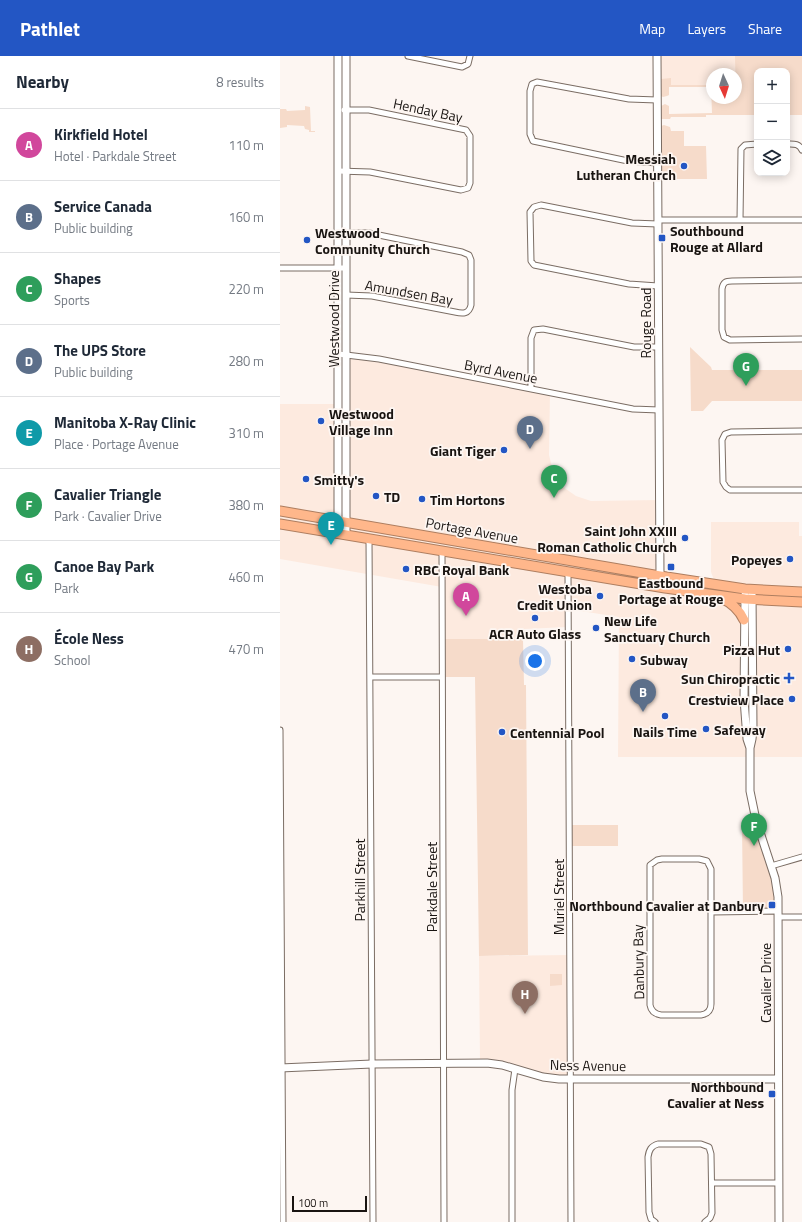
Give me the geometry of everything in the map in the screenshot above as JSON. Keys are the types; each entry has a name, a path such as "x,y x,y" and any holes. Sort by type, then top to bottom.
{"highway":[{"name":"Portage Avenue","path":"280,511 660,576 748,589 802,592"},
{"name":"Portage Avenue","path":"280,524 568,573 714,595 748,599 802,602"},
{"path":"654,586 674,578"},
{"path":"714,595 736,607 740,611 744,620"}],"street":[{"name":"Westwood Drive","path":"338,56 338,354 342,534"},
{"name":"Westwood Drive","path":"342,522 346,355 346,56"},
{"path":"408,56 462,66 468,64 470,56"},
{"name":"Rouge Road","path":"657,56 660,576"},
{"path":"657,100 629,99 537,82 532,84 530,91 530,134 533,141 628,161 658,163"},
{"name":"Henday Bay","path":"338,110 369,110 466,130 470,138 470,184 467,189 461,190 370,172 338,171"},
{"path":"740,220 741,149 745,145 754,144"},
{"path":"790,144 797,144 802,150"},
{"path":"658,286 629,284 534,265 530,261 530,213 532,208 541,206 632,223 802,220"},
{"name":"Amundsen Bay","path":"338,232 370,233 466,253 471,260 471,305 469,310 462,313 368,295 346,295"},
{"path":"280,268 346,268"},
{"path":"802,280 725,282 722,289 722,330 724,337 730,340 802,339"},
{"path":"531,389 531,338 534,330 537,329 634,346 658,347"},
{"name":"Byrd Avenue","path":"338,354 372,357 633,409 659,410"},
{"path":"802,431 731,432 725,434 722,440 723,480 728,489 736,491 802,490"},
{"name":"Parkhill Street","path":"369,539 372,1222"},
{"name":"Parkdale Street","path":"442,551 444,1222"},
{"name":"Muriel Street","path":"568,573 571,1222"},
{"path":"654,586 660,576"},
{"name":"Cavalier Drive","path":"748,589 753,730 750,748 752,798 756,820 777,888 779,1222"},
{"name":"Cavalier Drive","path":"748,599 744,620 744,699 747,739 750,748"},
{"path":"370,678 442,677"},
{"path":"280,730 283,1222"},
{"path":"771,866 802,857"},
{"name":"Danbury Bay","path":"662,859 699,859 707,861 711,869 711,912 712,1004 710,1010 701,1015 655,1014 650,1005 650,870 652,863 662,859"},
{"path":"711,912 778,914 802,917"},
{"name":"Ness Avenue","path":"281,1068 372,1064 487,1063 502,1065 543,1077 558,1079 778,1079"},
{"path":"512,1222 512,1090 515,1069"},
{"path":"655,1222 651,1219 649,1212 648,1157 650,1150 658,1144 701,1144 709,1147 712,1154 711,1216 705,1222"},
{"path":"712,1183 779,1183"}],"shaded area":[{"path":"657,56 802,56 802,115 790,115 790,68 754,68 754,113 742,103 742,68 706,68 706,85 657,85"},
{"path":"735,56 802,56 802,115 790,115 790,68 754,68 754,115 706,115 706,117 671,117 670,119 661,119 661,106 665,104 669,106 669,114 712,113 712,104 742,104 742,68 735,68"},
{"path":"671,78 671,85 706,85 706,87 669,87 669,95 663,97 661,96 661,79"},
{"path":"305,106 310,107 311,131 315,132 309,132 309,130 305,129 304,126 287,125 287,127 280,128 280,109 286,109 287,111 305,110"},
{"path":"664,125 670,127 671,131 684,131 684,146 706,146 707,179 662,179 661,126"},
{"path":"690,347 711,367 712,370 802,370 802,401 712,401 703,411 691,411"},
{"path":"346,355 550,393 549,455 558,481 563,487 576,496 591,501 659,500 660,576 650,585 802,602 802,757 618,757 619,617 568,609 568,627 524,629 523,639 442,639 442,587 280,559 280,404 338,404 338,521"},
{"path":"711,522 799,522 799,536 802,536 802,591 716,585 711,572"},
{"path":"442,639 523,639 524,685 526,685 528,955 479,956 475,677 442,677"},
{"path":"756,820 775,878 778,911 743,912 742,824"},
{"path":"569,825 618,825 618,846 570,846"},
{"path":"570,955 571,1079 480,1062 479,956"},
{"path":"550,974 562,974 562,985 550,986"}],"place":[{"name":"Messiah Lutheran Church","path":"684,166"},
{"name":"Southbound Rouge at Allard","path":"662,238"},
{"name":"Westwood Community Church","path":"307,240"},
{"name":"Canoe Bay Park","path":"746,386"},
{"name":"Westwood Village Inn","path":"321,421"},
{"name":"The UPS Store","path":"530,449"},
{"name":"Giant Tiger","path":"504,450"},
{"name":"Smitty's","path":"306,479"},
{"name":"TD","path":"376,496"},
{"name":"Shapes","path":"554,498"},
{"name":"Tim Hortons","path":"422,499"},
{"name":"Saint John XXIII Roman Catholic Church","path":"685,538"},
{"name":"Manitoba X-Ray Clinic","path":"331,545"},
{"name":"Popeyes","path":"790,559"},
{"name":"Eastbound Portage at Rouge","path":"671,567"},
{"name":"RBC Royal Bank","path":"406,569"},
{"name":"Westoba Credit Union","path":"600,596"},
{"name":"Kirkfield Hotel","path":"466,616"},
{"name":"ACR Auto Glass","path":"535,618"},
{"name":"New Life Sanctuary Church","path":"596,628"},
{"name":"Pizza Hut","path":"788,649"},
{"name":"Subway","path":"632,659"},
{"name":"Sun Chiropractic","path":"789,678"},
{"name":"Crestview Place","path":"792,699"},
{"name":"Service Canada","path":"643,712"},
{"name":"Nails Time","path":"665,716"},
{"name":"Safeway","path":"706,729"},
{"name":"Centennial Pool","path":"502,732"},
{"name":"Cavalier Triangle","path":"754,846"},
{"name":"Northbound Cavalier at Danbury","path":"772,905"},
{"name":"École Ness","path":"525,1014"},
{"name":"Northbound Cavalier at Ness","path":"772,1094"}]}
